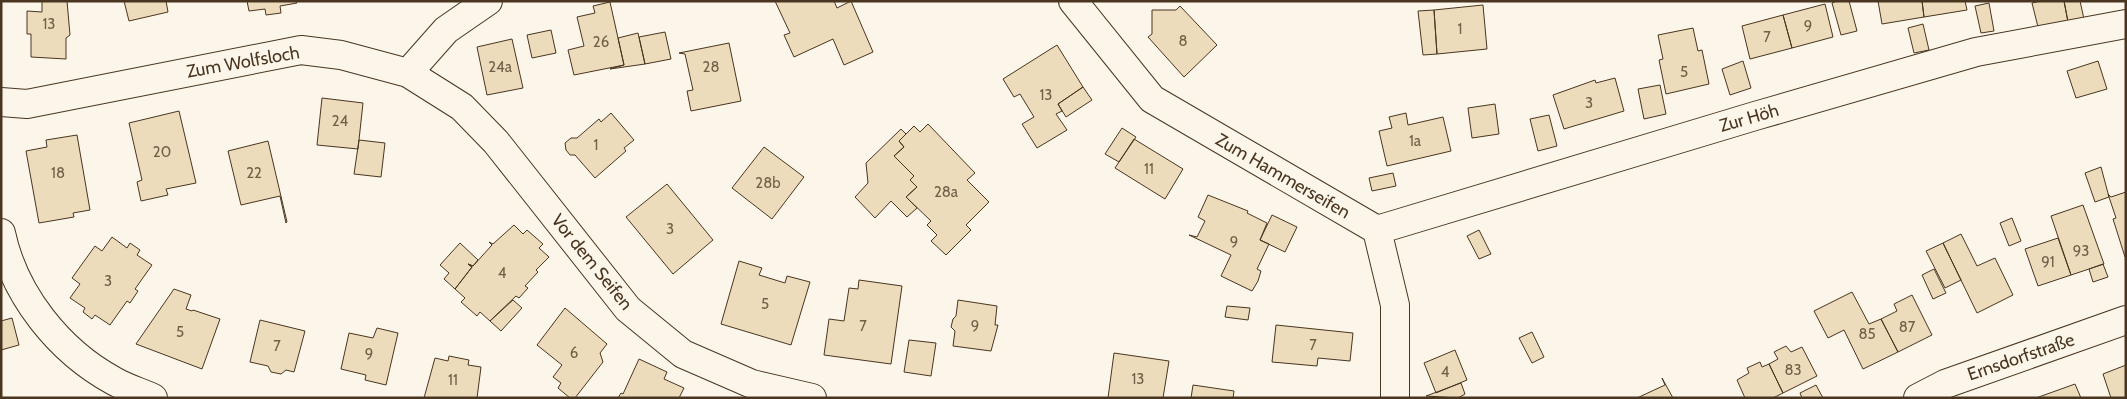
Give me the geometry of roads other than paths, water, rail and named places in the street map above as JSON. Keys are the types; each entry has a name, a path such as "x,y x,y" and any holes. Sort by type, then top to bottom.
{"street":[{"path":"408,73 446,30 488,1"},
{"name":"Zum Hammerseifen","path":"1073,1 1152,99 1376,230"},
{"name":"Zur Höh","path":"1376,230 1976,52 2126,24"},
{"name":"Zum Wolfsloch","path":"1,102 27,104 301,50 341,55 408,73"},
{"name":"Vor dem Seifen","path":"408,73 462,107 496,142 628,309 683,354 752,384 812,398"},
{"path":"1376,230 1395,305 1395,398"},
{"path":"1,233 5,250 24,294 61,342 114,381 152,398"},
{"name":"Ernsdorfstraße","path":"1918,398 1945,384 2126,320"}]}
